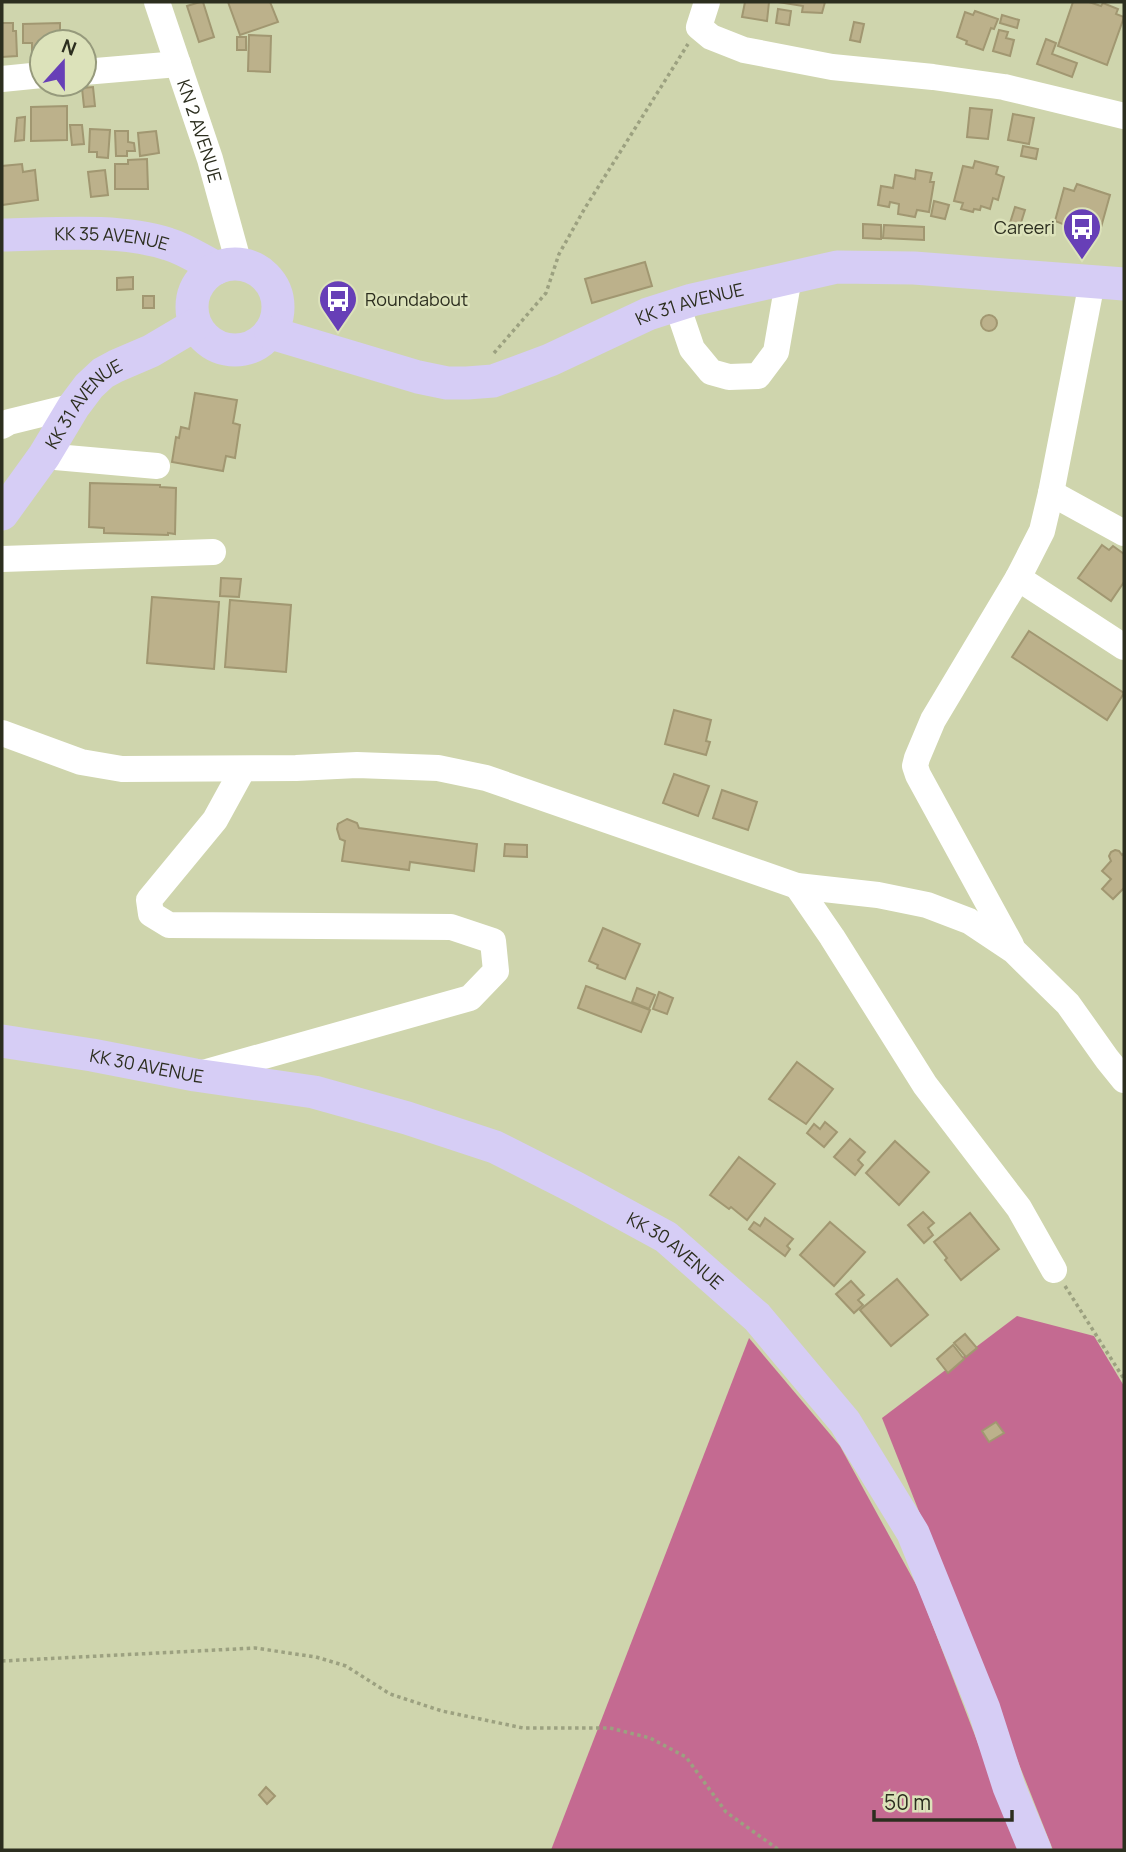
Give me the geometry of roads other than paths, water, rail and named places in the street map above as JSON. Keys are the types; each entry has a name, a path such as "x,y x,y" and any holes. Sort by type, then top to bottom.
{"main road":[{"name":"KK 35 AVENUE","path":"2,235 82,233 157,240 228,266"},
{"path":"228,266 250,267 260,272 275,289 278,300 279,311 271,332 263,341 243,351 231,351 210,343 195,326 192,315 191,303 199,282 207,274 228,266"},
{"name":"KK 31 AVENUE","path":"271,332 418,377 447,383 467,383 493,381 550,360 648,314 836,267 914,268 1108,283"},
{"name":"KK 31 AVENUE","path":"2,514 44,456 74,405 89,386 103,373 151,351 195,326"},
{"name":"KK 30 AVENUE","path":"2,1041 195,1075 314,1092 407,1118 495,1147 666,1237 757,1317 845,1422 913,1533 984,1709 1009,1787 1035,1850"}],"street":[{"name":"KN 2 AVENUE","path":"157,2 210,159 228,266"},
{"path":"708,2 699,27 710,37 744,50 832,67 1004,87 1124,116"},
{"path":"98,71 178,64"},
{"path":"2,79 28,76"},
{"path":"677,305 692,349 711,372 729,377 758,376 776,352 789,277"},
{"path":"1014,951 915,766 933,720 1018,578 1042,531 1108,283"},
{"path":"2,426 74,405"},
{"path":"44,456 157,466"},
{"path":"1051,494 1124,533"},
{"path":"2,559 213,552"},
{"path":"1018,578 1124,647"},
{"path":"2,733 80,762 122,769 356,765 438,768 486,778 797,886 878,895 937,908 969,920 1014,951 1068,1004 1124,1080"},
{"path":"195,1075 470,998 496,971 492,941 451,927 169,925 151,914 149,900 215,820 243,769"},
{"path":"797,886 925,1085 1019,1208 1054,1270"}],"place":[{"name":"Careeri","path":"1082,261"},
{"name":"Roundabout","path":"338,333"}]}
